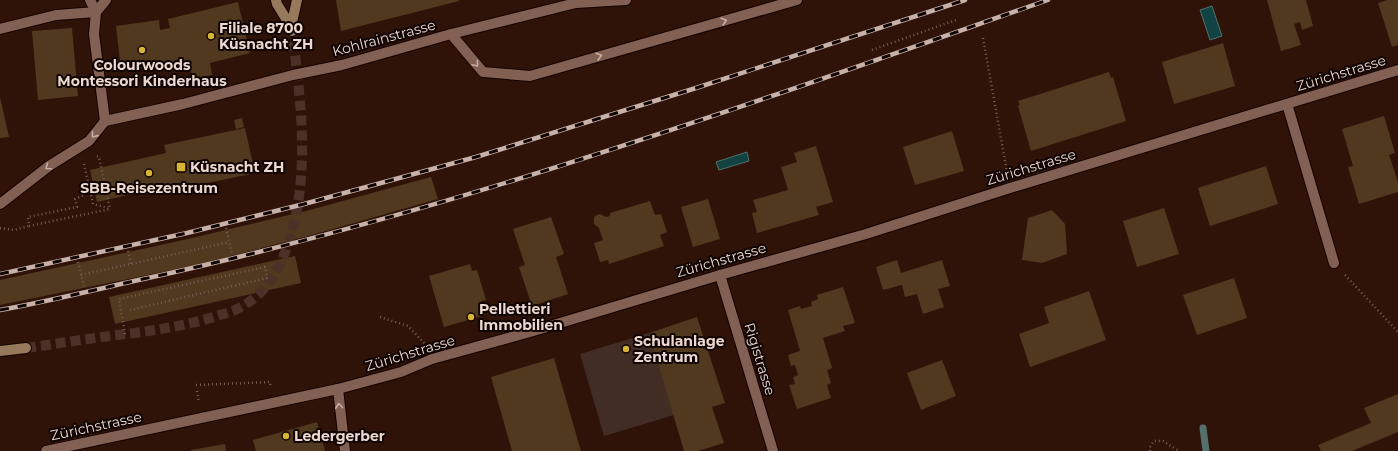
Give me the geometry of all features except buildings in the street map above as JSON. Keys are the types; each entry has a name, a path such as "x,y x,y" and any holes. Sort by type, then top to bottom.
{"main road":[{"path":"276,0 291,29 297,0"},
{"path":"0,351 26,348"}],"street":[{"path":"0,204 48,166 89,141 105,121 94,34 96,12 90,0"},
{"path":"0,28 56,15 96,12 106,0"},
{"name":"Kohlrainstrasse","path":"105,121 183,104 294,75 342,65 451,34 575,2 626,0"},
{"path":"451,34 483,72 530,76 797,0"},
{"name":"Zürichstrasse","path":"46,451 338,389 401,372 432,359 530,332 720,274 866,234 1010,188 1398,70"},
{"path":"1287,104 1334,263"},
{"name":"Rigistrasse","path":"720,274 773,451"},
{"path":"338,389 345,451"}],"path":[{"path":"872,50 956,20"},
{"path":"983,38 1010,188"},
{"path":"81,147 93,204 110,209"},
{"path":"81,147 99,157 110,209"},
{"path":"29,226 28,217 77,207 75,199 90,192"},
{"path":"0,228 14,230 110,209"},
{"path":"226,228 232,253"},
{"path":"81,275 229,242"},
{"path":"128,251 131,264"},
{"path":"78,262 84,286"},
{"path":"1334,263 1398,332"},
{"path":"125,334 119,299 265,267 267,278 130,310"},
{"path":"380,317 408,326 428,348"},
{"path":"196,385 270,382 274,403"},
{"path":"197,391 199,403"},
{"path":"1150,451 1150,447 1154,441 1163,441 1179,451"}],"shaded area":[{"path":"649,333 674,415 604,436 580,354"}],"water":[{"path":"1212,6 1222,36 1210,40 1200,10"},
{"path":"747,152 749,161 719,170 716,162"}],"waterway":[{"path":"1203,428 1206,451"}],"tunnel":[{"path":"26,348 156,330 199,321 235,310 247,303 263,290 275,274 284,255 295,218 300,192 302,165 301,112 292,31"}],"railway":[{"path":"0,274 187,233 304,204 476,157 696,88 965,0"},
{"path":"0,310 34,304 251,254 366,224 481,190 595,155 709,117 1048,0"}],"place":[{"name":"Filiale 8700 Küsnacht ZH","path":"211,36"},
{"name":"Colourwoods Montessori Kinderhaus","path":"142,50"},
{"name":"Küsnacht ZH","path":"181,167"},
{"name":"SBB-Reisezentrum","path":"149,173"},
{"name":"Pellettieri Immobilien","path":"471,317"},
{"name":"Schulanlage Zentrum","path":"626,349"},
{"name":"Ledergerber","path":"286,436"}]}
